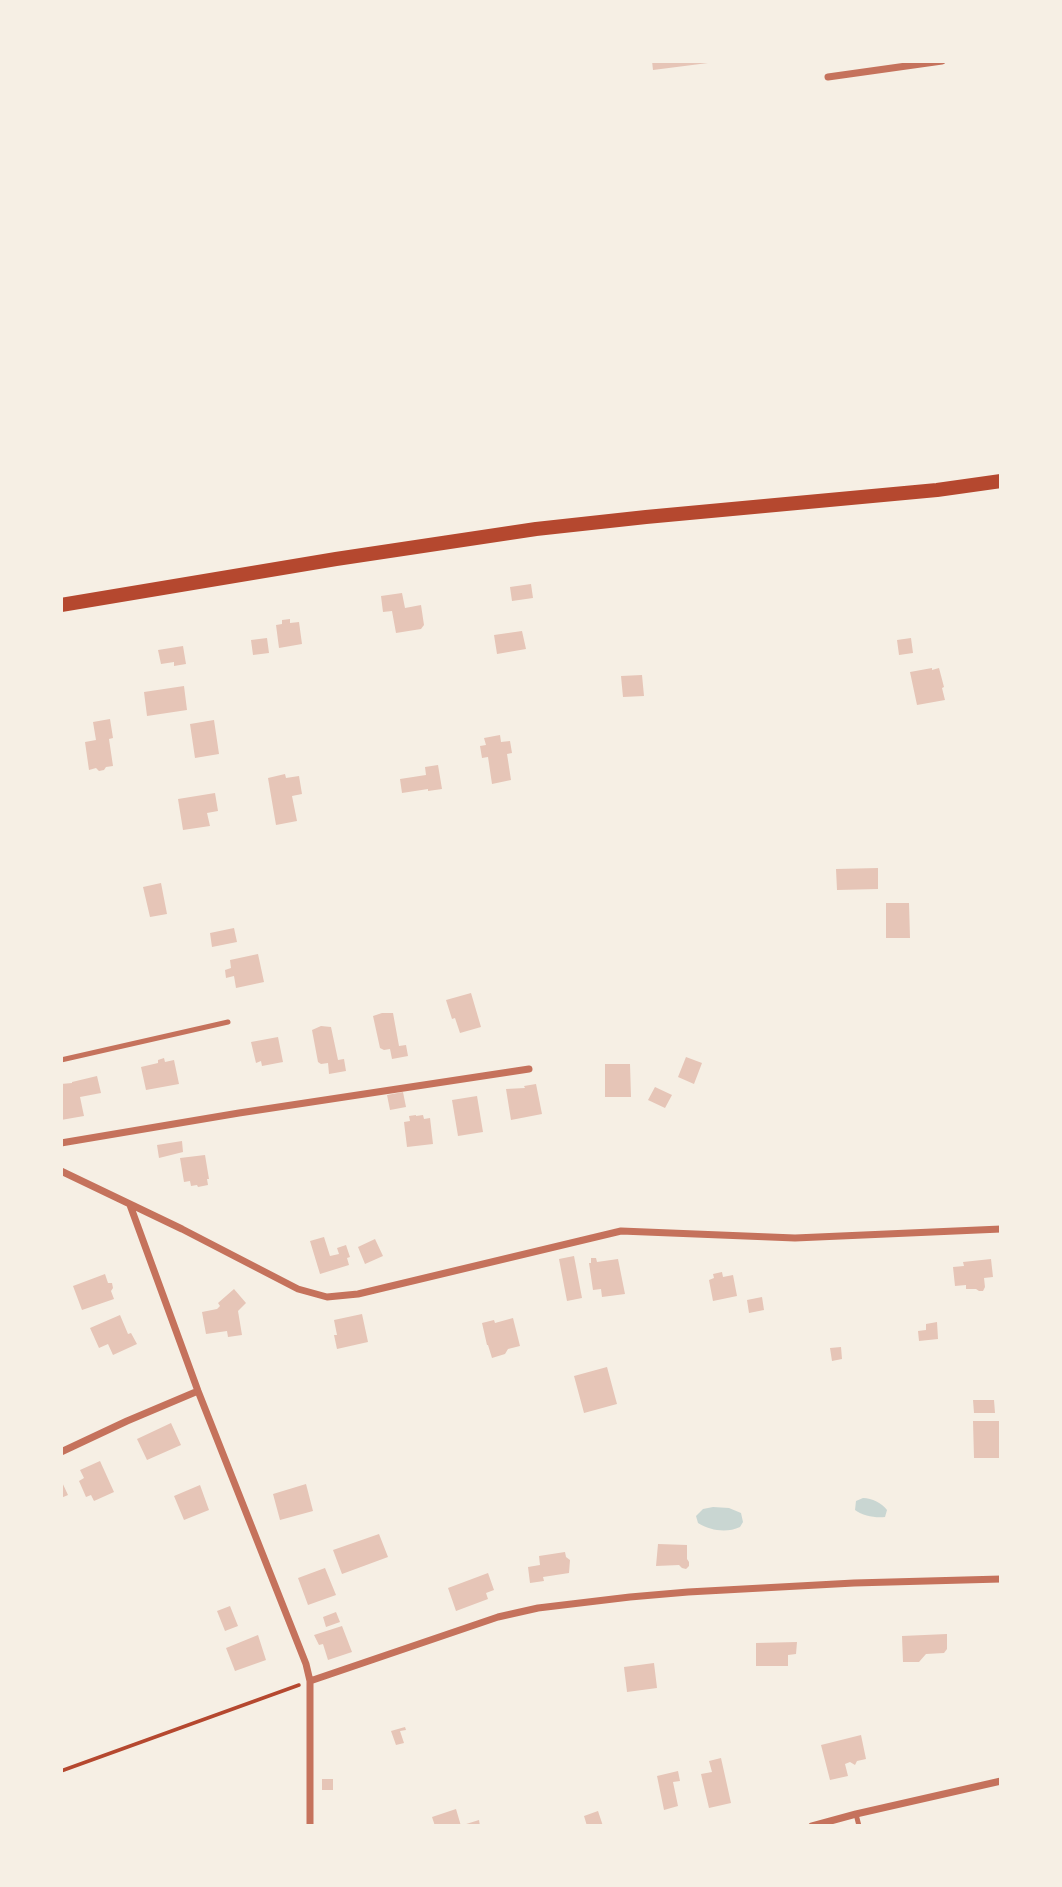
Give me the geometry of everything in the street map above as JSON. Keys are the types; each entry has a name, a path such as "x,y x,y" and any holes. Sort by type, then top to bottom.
{"main road":[{"path":"61,605 536,529 937,490 1001,481"}],"street":[{"path":"828,77 942,61"},
{"path":"61,1143 529,1069"},
{"path":"61,1171 299,1289 327,1297 358,1294 621,1231 795,1238 1001,1229"},
{"path":"130,1204 198,1391 306,1664 310,1681 310,1826"},
{"path":"61,1452 198,1391"},
{"path":"310,1681 498,1617 538,1608 688,1592 854,1583 1001,1579"},
{"path":"812,1826 1001,1781"}],"lane":[{"path":"61,1060 228,1022"},
{"path":"856,1814 859,1826"}],"path":[{"path":"61,1771 310,1681"}],"shaded area":[{"path":"863,1498 882,1505 887,1510 885,1517 869,1516 855,1510 856,1501"},
{"path":"729,1508 741,1513 743,1522 740,1527 719,1530 698,1523 696,1516 703,1509"}],"building":[{"path":"652,61 708,61 708,63 653,70"},
{"path":"531,584 533,598 512,601 510,587"},
{"path":"402,593 405,608 421,605 424,625 421,629 396,633 392,611 383,612 381,596"},
{"path":"290,619 290,623 299,622 302,644 279,648 276,625 282,624 282,620"},
{"path":"522,631 526,649 497,654 494,635"},
{"path":"267,638 269,653 253,655 251,640"},
{"path":"911,638 913,653 899,655 897,640"},
{"path":"183,646 186,664 161,664 158,650"},
{"path":"939,668 945,700 917,705 910,672"},
{"path":"642,675 644,696 623,697 621,676"},
{"path":"184,686 187,710 147,716 144,692"},
{"path":"110,719 113,738 109,739 113,766 99,771 96,768 89,770 85,742 96,740 93,722"},
{"path":"214,720 219,754 195,758 190,724"},
{"path":"500,735 501,742 510,741 512,753 507,754 511,780 492,784 488,757 482,758 480,746 486,745 484,738"},
{"path":"438,765 442,789 402,793 400,779 426,775 425,767"},
{"path":"285,774 286,778 299,776 302,794 292,796 297,821 276,825 268,778"},
{"path":"215,793 218,811 207,813 210,826 183,830 178,799"},
{"path":"878,868 878,889 837,890 836,869"},
{"path":"161,883 167,914 150,917 143,887"},
{"path":"886,903 909,903 910,938 886,938"},
{"path":"234,928 237,942 212,947 210,933"},
{"path":"258,954 264,982 236,988 234,976 226,978 225,970 231,968 230,960"},
{"path":"471,993 481,1027 460,1033 446,1000"},
{"path":"393,1013 399,1046 406,1045 408,1056 392,1059 390,1049 380,1048 373,1016"},
{"path":"321,1026 331,1027 338,1060 344,1059 346,1071 329,1074 328,1063 318,1062 312,1030"},
{"path":"278,1037 283,1062 262,1066 261,1061 256,1063 251,1042"},
{"path":"686,1057 702,1063 694,1084 678,1077"},
{"path":"164,1058 165,1062 174,1060 179,1084 146,1090 141,1067 158,1063 158,1060"},
{"path":"605,1064 630,1064 631,1097 605,1097"},
{"path":"97,1076 101,1093 80,1097 84,1116 61,1120 61,1084"},
{"path":"536,1084 542,1114 511,1120 506,1089 525,1088 524,1086"},
{"path":"655,1087 672,1095 665,1108 648,1100"},
{"path":"403,1092 406,1107 390,1110 387,1095"},
{"path":"477,1096 483,1132 458,1136 452,1100"},
{"path":"423,1115 424,1119 430,1118 433,1144 407,1147 404,1122 410,1121 409,1116"},
{"path":"182,1141 183,1152 159,1158 157,1145"},
{"path":"205,1155 208,1185 198,1187 191,1186 190,1181 184,1182 180,1158"},
{"path":"324,1237 330,1256 339,1254 337,1248 346,1245 350,1257 347,1258 349,1265 320,1274 310,1241"},
{"path":"375,1239 383,1256 365,1264 358,1247"},
{"path":"574,1256 582,1298 567,1301 559,1259"},
{"path":"591,1258 596,1258 597,1262 618,1259 625,1294 602,1297 601,1289 593,1290 589,1263"},
{"path":"991,1259 993,1277 984,1278 983,1291 966,1289 966,1285 955,1286 953,1267 964,1266 963,1262"},
{"path":"722,1272 723,1277 733,1275 737,1296 713,1301 709,1280 714,1278 713,1274"},
{"path":"105,1274 108,1283 112,1283 114,1299 82,1310 73,1286"},
{"path":"234,1289 246,1303 238,1311 242,1335 228,1337 227,1331 206,1334 202,1312 217,1309 220,1306 218,1303"},
{"path":"762,1297 764,1310 749,1313 747,1300"},
{"path":"362,1314 368,1342 337,1349 334,1320"},
{"path":"120,1315 128,1334 131,1333 137,1344 113,1355 108,1344 99,1348 90,1328"},
{"path":"513,1318 520,1346 492,1358 482,1323"},
{"path":"937,1322 938,1339 919,1341 918,1331 926,1330 926,1324"},
{"path":"841,1347 842,1359 832,1361 830,1348"},
{"path":"607,1367 617,1404 584,1413 574,1376"},
{"path":"973,1400 994,1400 995,1413 974,1413"},
{"path":"973,1421 1001,1421 1001,1458 974,1458"},
{"path":"171,1423 181,1445 147,1460 137,1439"},
{"path":"100,1461 114,1492 94,1501 91,1495 86,1497 79,1481 84,1478 80,1470"},
{"path":"61,1480 68,1495 61,1498"},
{"path":"306,1484 313,1511 280,1520 273,1494"},
{"path":"200,1485 209,1510 184,1520 174,1496"},
{"path":"379,1534 388,1557 342,1574 333,1550"},
{"path":"658,1544 687,1545 689,1566 686,1569 679,1565 656,1566"},
{"path":"565,1552 570,1560 569,1573 543,1577 544,1581 530,1583 528,1567 540,1565 539,1556"},
{"path":"325,1568 336,1595 308,1605 298,1578"},
{"path":"488,1573 494,1590 486,1593 488,1599 456,1611 448,1588"},
{"path":"230,1606 238,1626 225,1631 217,1611"},
{"path":"336,1612 340,1622 326,1627 323,1617"},
{"path":"342,1626 352,1652 328,1660 323,1644 319,1645 314,1635"},
{"path":"947,1634 947,1649 944,1653 926,1654 919,1662 903,1662 902,1636"},
{"path":"258,1635 266,1660 235,1671 226,1648"},
{"path":"797,1642 796,1654 788,1655 788,1666 756,1666 756,1643"},
{"path":"654,1663 657,1688 627,1692 624,1667"},
{"path":"405,1727 406,1730 400,1731 404,1743 396,1745 391,1731"},
{"path":"861,1735 866,1759 857,1761 855,1765 850,1762 845,1764 848,1776 830,1780 821,1745"},
{"path":"721,1758 731,1803 709,1808 701,1774 712,1772 709,1761"},
{"path":"678,1771 680,1781 673,1782 678,1806 664,1810 657,1776"},
{"path":"322,1779 333,1779 333,1790 322,1790"},
{"path":"456,1809 461,1826 435,1826 432,1817"},
{"path":"598,1811 603,1826 587,1826 584,1816"},
{"path":"479,1820 480,1826 463,1826 463,1825"}]}
